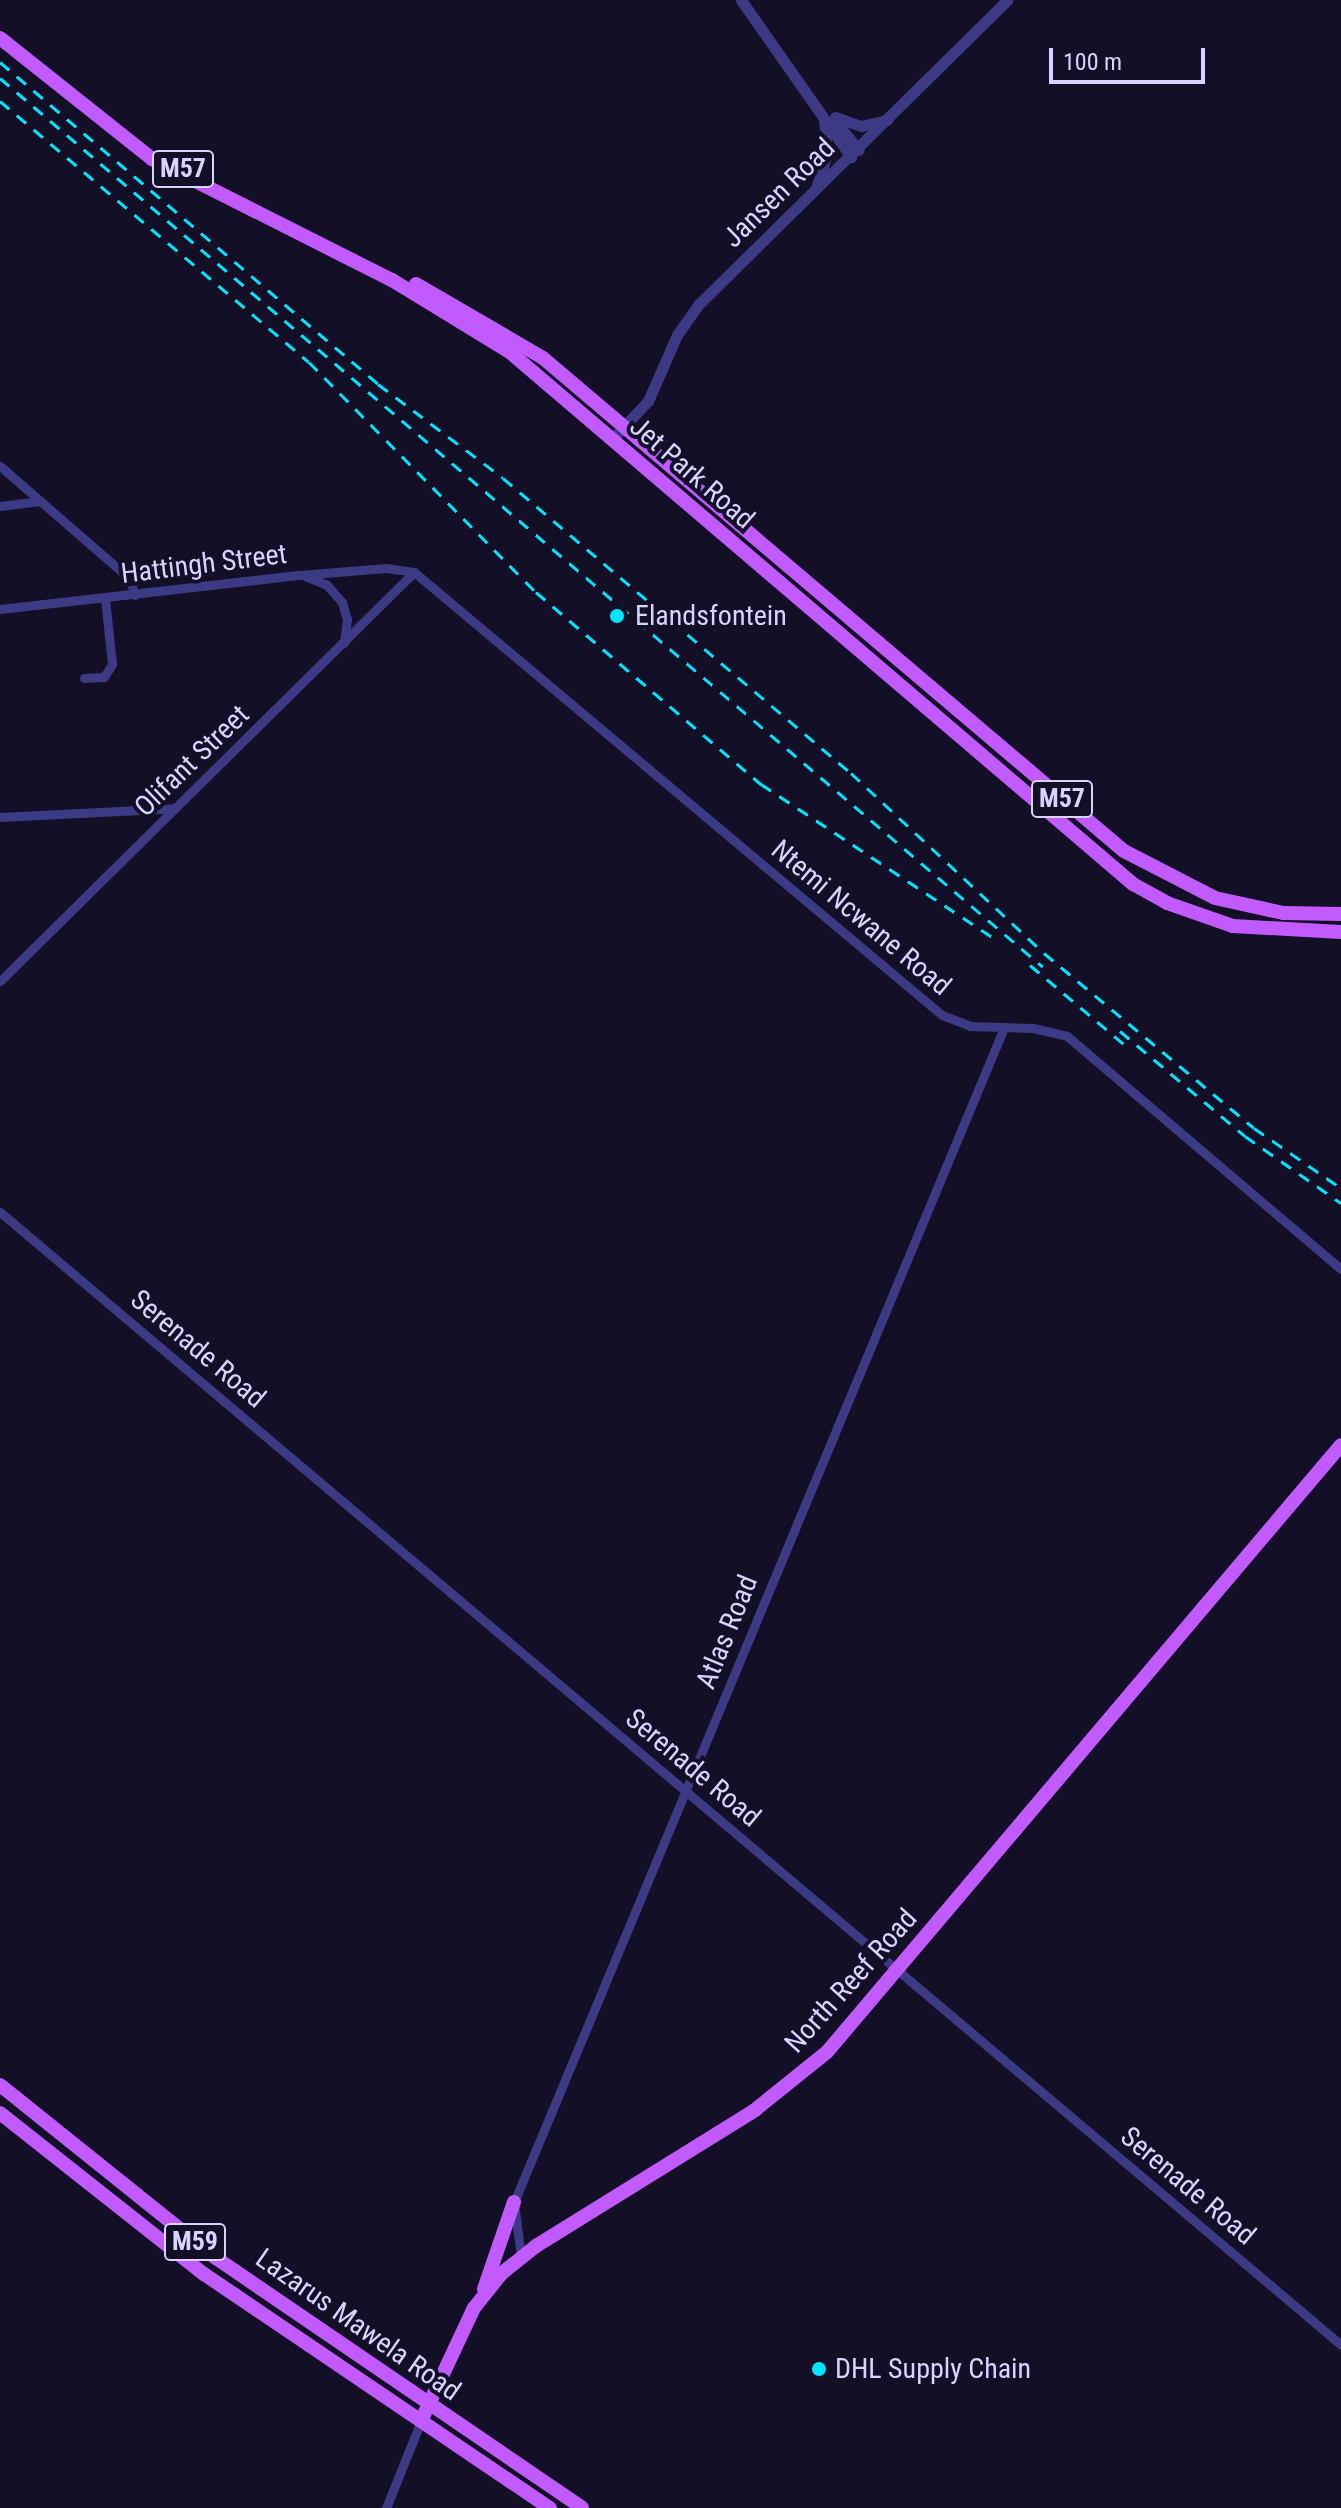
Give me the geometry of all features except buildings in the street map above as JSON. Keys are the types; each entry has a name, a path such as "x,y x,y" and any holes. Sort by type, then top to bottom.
{"main road":[{"name":"Jet Park Road","path":"0,27 148,148 478,316 543,358 1124,851 1215,898 1283,913 1341,914"},
{"name":"Jet Park Road","path":"0,38 152,159 392,280 489,339 612,439 1133,884 1167,903 1233,926 1341,932"},
{"name":"North Reef Road","path":"421,2421 481,2297 521,2257 787,2088 849,2028 1341,1445"},
{"name":"Lazarus Mawela Road","path":"0,2085 216,2258 582,2508"},
{"name":"Lazarus Mawela Road","path":"0,2113 204,2274 550,2508"},
{"path":"481,2297 514,2202"},
{"path":"497,2472 507,2457"}],"street":[{"path":"741,0 855,154"},
{"path":"750,0 825,114 827,154 816,189"},
{"name":"Jansen Road","path":"612,439 648,401 691,314 1007,0"},
{"path":"825,114 852,125 888,120"},
{"path":"0,466 129,578 135,595"},
{"path":"0,506 41,501"},
{"name":"Hattingh Street","path":"0,609 300,575 386,568 414,572"},
{"name":"Olifant Street","path":"0,981 414,572"},
{"name":"Ntemi Ncwane Road","path":"414,572 942,1015 970,1026 1046,1030 1072,1040 1341,1269"},
{"path":"300,575 327,585 342,602 347,619 344,643"},
{"path":"84,678 104,677 110,670 105,598"},
{"path":"0,817 175,808"},
{"name":"Atlas Road","path":"521,2257 514,2202 1004,1028"},
{"name":"Serenade Road","path":"0,1212 1341,2345"},
{"name":"North Reef Road","path":"386,2508 421,2421"}],"railway":[{"path":"0,62 378,384 503,478 851,773 1044,953 1254,1128 1341,1188"},
{"path":"0,78 1043,967"},
{"path":"0,101 309,362 536,592 761,784 998,941"},
{"path":"1030,965 1125,1045"},
{"path":"1120,1031 1245,1136 1341,1203"}],"place":[{"name":"Elandsfontein","path":"617,616"},
{"name":"DHL Supply Chain","path":"819,2369"}]}
